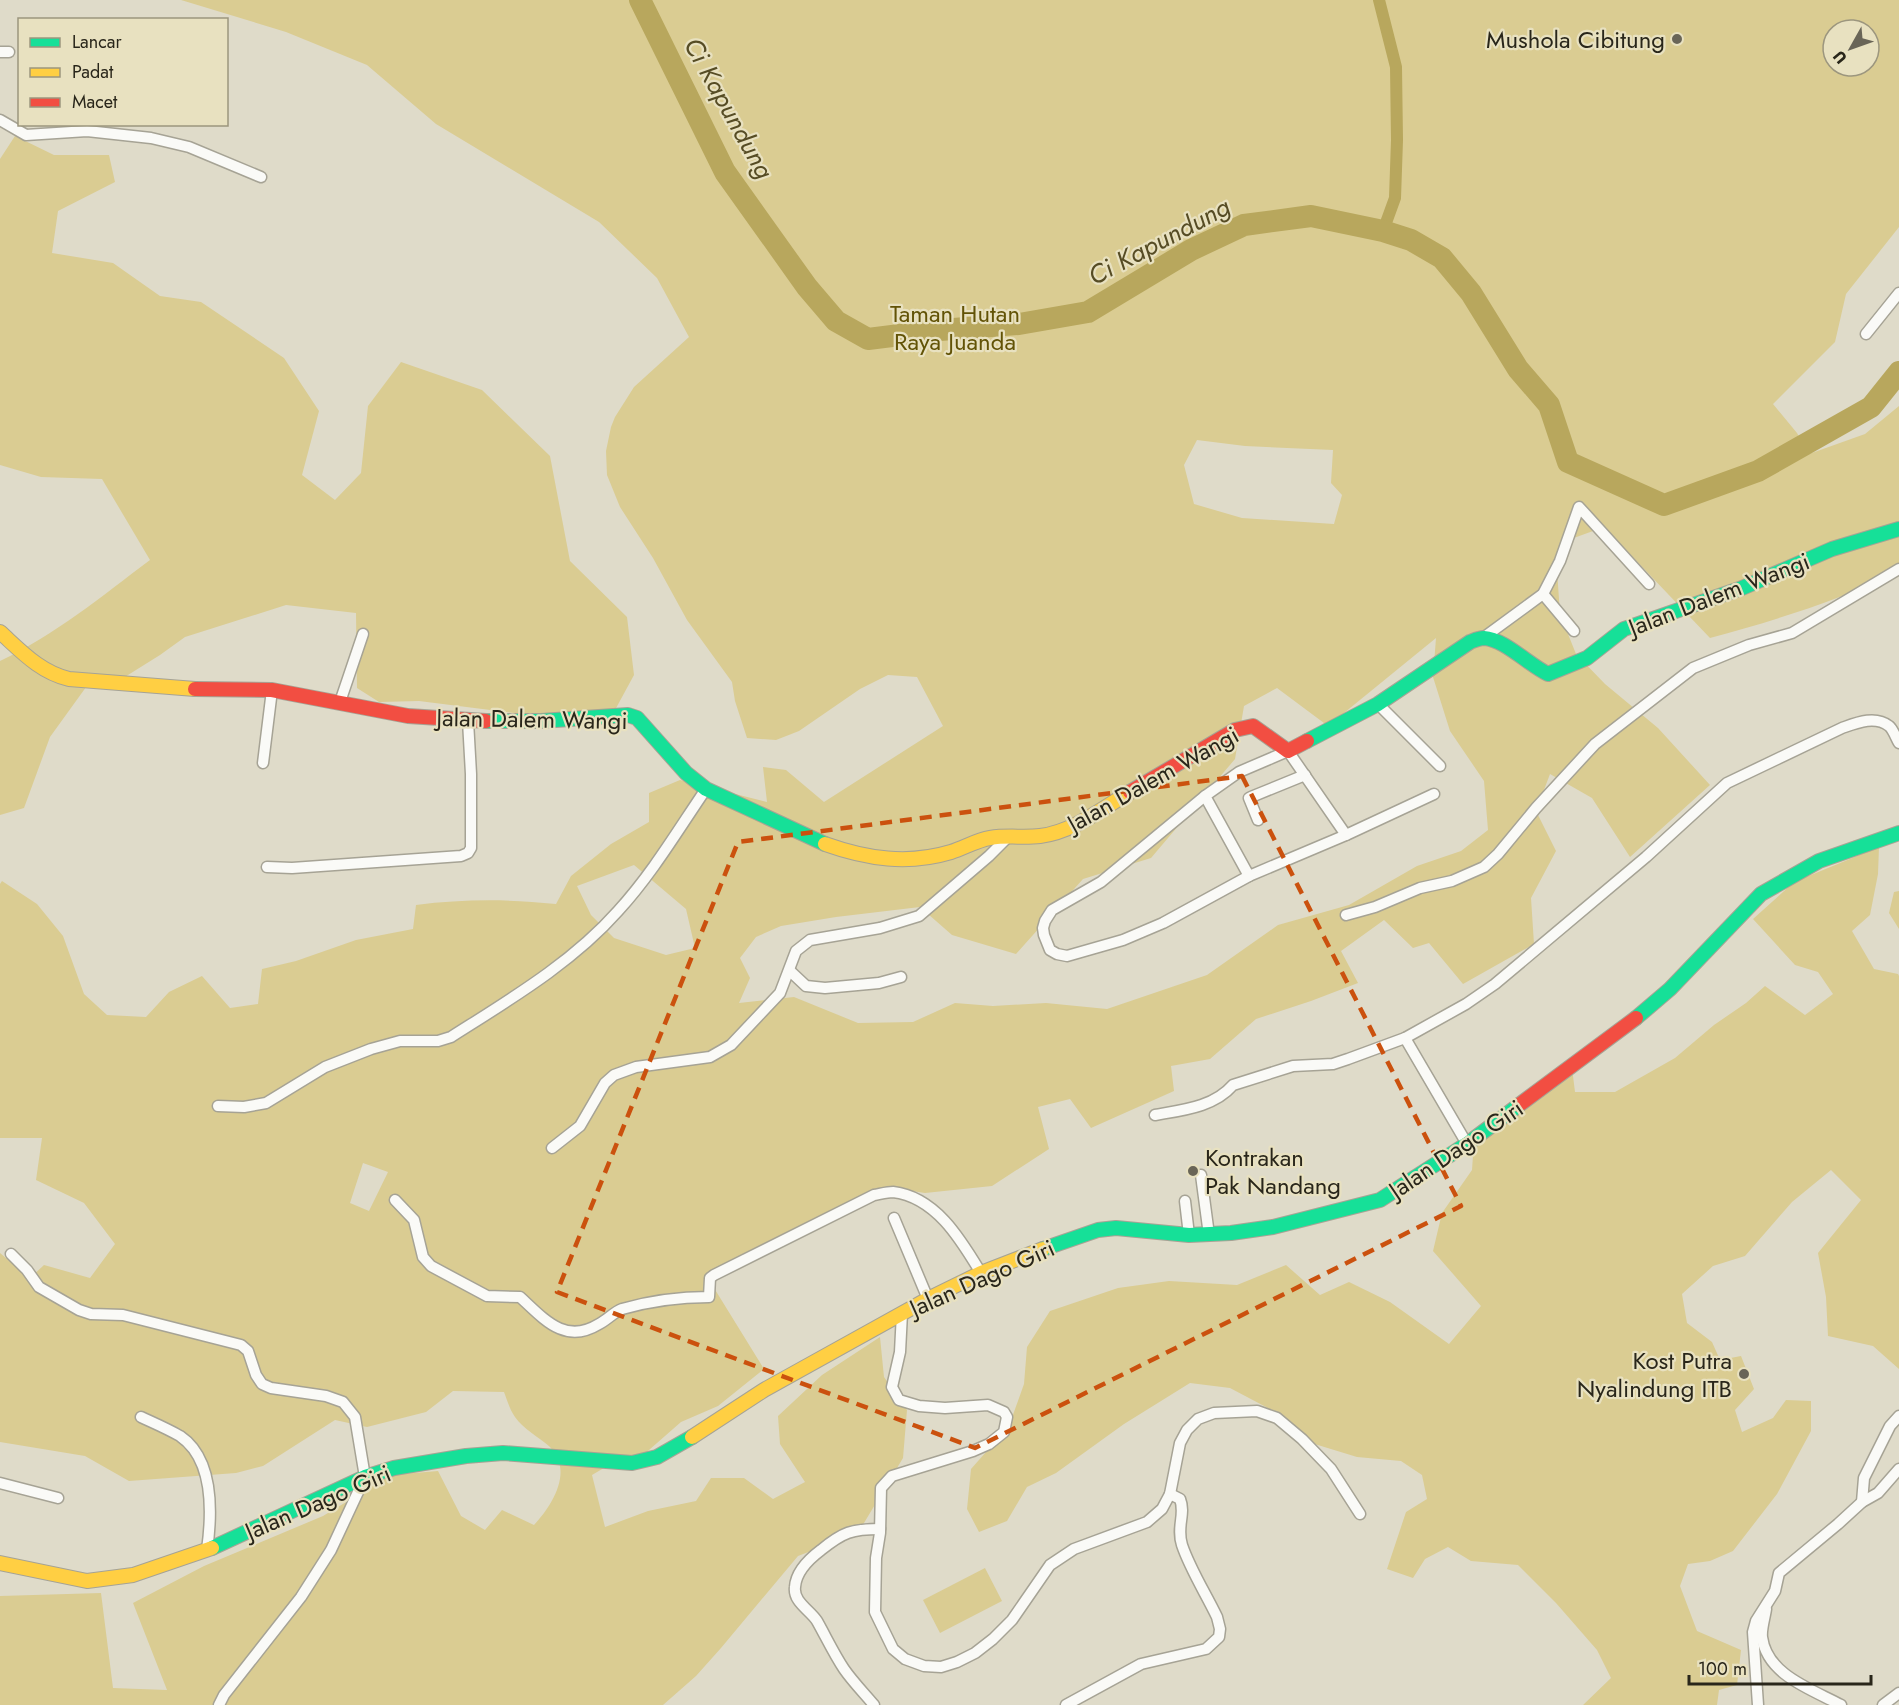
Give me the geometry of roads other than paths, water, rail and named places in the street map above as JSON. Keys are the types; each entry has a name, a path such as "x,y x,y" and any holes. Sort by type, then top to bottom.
{"main road":[{"name":"Jalan Dalem Wangi","path":"1483,638 1509,649 1536,669 1548,674 1587,658 1624,629 1742,588 1832,549 1899,529"},
{"name":"Jalan Dalem Wangi","path":"0,632 43,671 58,677 188,689 272,690 340,702 375,711 468,721 541,722 628,715 637,718 686,773 706,789 751,812 824,844 852,854 885,859 916,859 950,852 988,838 1041,836 1076,824 1235,730 1253,726 1288,751"},
{"path":"1288,751 1378,704 1470,642 1483,638"},
{"name":"Jalan Dago Giri","path":"0,1563 87,1581 133,1575 207,1550 365,1477 394,1468 503,1452 632,1463 657,1457 683,1443 764,1390 928,1299 981,1273 1062,1242 1098,1230 1116,1228 1209,1235 1273,1227 1380,1200 1467,1144 1549,1084 1670,989 1761,894 1819,861 1899,833"}],"street":[{"path":"0,120 26,135 87,131 151,138 189,147 261,177"},
{"path":"1866,334 1899,293"},
{"path":"1483,638 1543,594 1560,561 1579,507 1649,584"},
{"path":"1346,915 1375,908 1420,888 1452,881 1484,867 1595,744 1693,668 1749,645 1791,633 1899,568"},
{"path":"1543,594 1574,631"},
{"path":"340,702 363,634"},
{"path":"263,763 272,690"},
{"path":"1378,704 1440,766"},
{"path":"1155,1115 1201,1106 1229,1091 1233,1085 1293,1066 1333,1064 1405,1038 1466,1004 1495,984 1654,850 1727,783 1842,728 1870,720 1895,722 1899,742"},
{"path":"267,867 292,868 461,856 468,853 471,848 471,785 468,721"},
{"path":"1346,835 1288,751 1239,772 1205,796 1101,882 1052,910 1043,928 1046,943 1050,950 1067,957 1123,940 1163,923 1249,876 1346,835 1434,794"},
{"path":"1258,820 1249,798 1305,775"},
{"path":"218,1106 244,1107 266,1103 325,1067 371,1049 400,1041 438,1041 451,1037 524,991 589,941 617,913 639,888 706,789"},
{"path":"1205,796 1249,876"},
{"path":"552,1148 580,1126 605,1083 614,1075 636,1067 710,1057 731,1045 780,993 796,951 810,940 880,928 919,916 1009,836"},
{"path":"790,971 806,986 825,988 879,983 901,977"},
{"path":"1405,1038 1467,1144"},
{"path":"1201,1175 1209,1235"},
{"path":"394,1200 414,1220 423,1257 431,1266 487,1296 520,1297 545,1321 557,1328 573,1332 585,1331 598,1325 620,1310 684,1297 709,1297 710,1278 714,1275 874,1195 892,1192 914,1198 935,1212 959,1238 981,1273"},
{"path":"1185,1201 1189,1235"},
{"path":"894,1218 928,1299"},
{"path":"11,1254 27,1270 39,1287 79,1310 91,1314 123,1315 241,1345 248,1351 256,1375 262,1384 271,1388 326,1396 343,1402 355,1417 365,1477 331,1550 302,1597 224,1695 219,1705"},
{"path":"902,1313 900,1352 892,1388 899,1400 919,1406 945,1408 987,1405 1004,1412 1007,1417 1004,1432 989,1444 892,1476 881,1488 875,1612 893,1649 905,1659 924,1666 941,1667 975,1653 1012,1620 1050,1565 1074,1549 1147,1522 1162,1509 1170,1494 1180,1443 1187,1430 1198,1419 1214,1413 1257,1411 1277,1418 1302,1439 1331,1469 1360,1514"},
{"path":"1862,1502 1864,1478 1890,1426 1899,1416"},
{"path":"141,1417 181,1437 197,1454 204,1471 211,1503 207,1550"},
{"path":"1841,1705 1777,1667 1768,1657 1761,1635 1779,1573 1862,1502 1878,1493 1899,1469"},
{"path":"0,1483 58,1498"},
{"path":"1066,1705 1142,1664 1206,1649 1219,1637 1217,1617 1181,1544 1179,1525 1184,1508 1180,1499 1170,1494"},
{"path":"874,1705 845,1671 816,1619 799,1603 794,1589 799,1574 811,1558 828,1544 845,1533 858,1529 880,1529"},
{"path":"1758,1705 1752,1632 1756,1621 1772,1596"},
{"path":"1883,1705 1899,1693"}],"waterway":[{"name":"Ci Kapundung","path":"640,0 725,172 807,287 836,321 868,339 940,330 1019,324 1088,312 1191,250 1244,225 1311,216 1383,231 1411,240 1442,258 1471,293 1518,369 1549,405 1568,462 1664,505 1758,471 1871,407 1899,372"},
{"path":"1379,0 1396,67 1395,198 1383,231"}],"place":[{"name":"Mushola Cibitung","path":"1677,39"},
{"name":"Kontrakan Pak Nandang","path":"1193,1171"},
{"name":"Kost Putra Nyalindung ITB","path":"1744,1374"}],"park label":[{"name":"Taman Hutan Raya Juanda","path":"955,327"}]}
